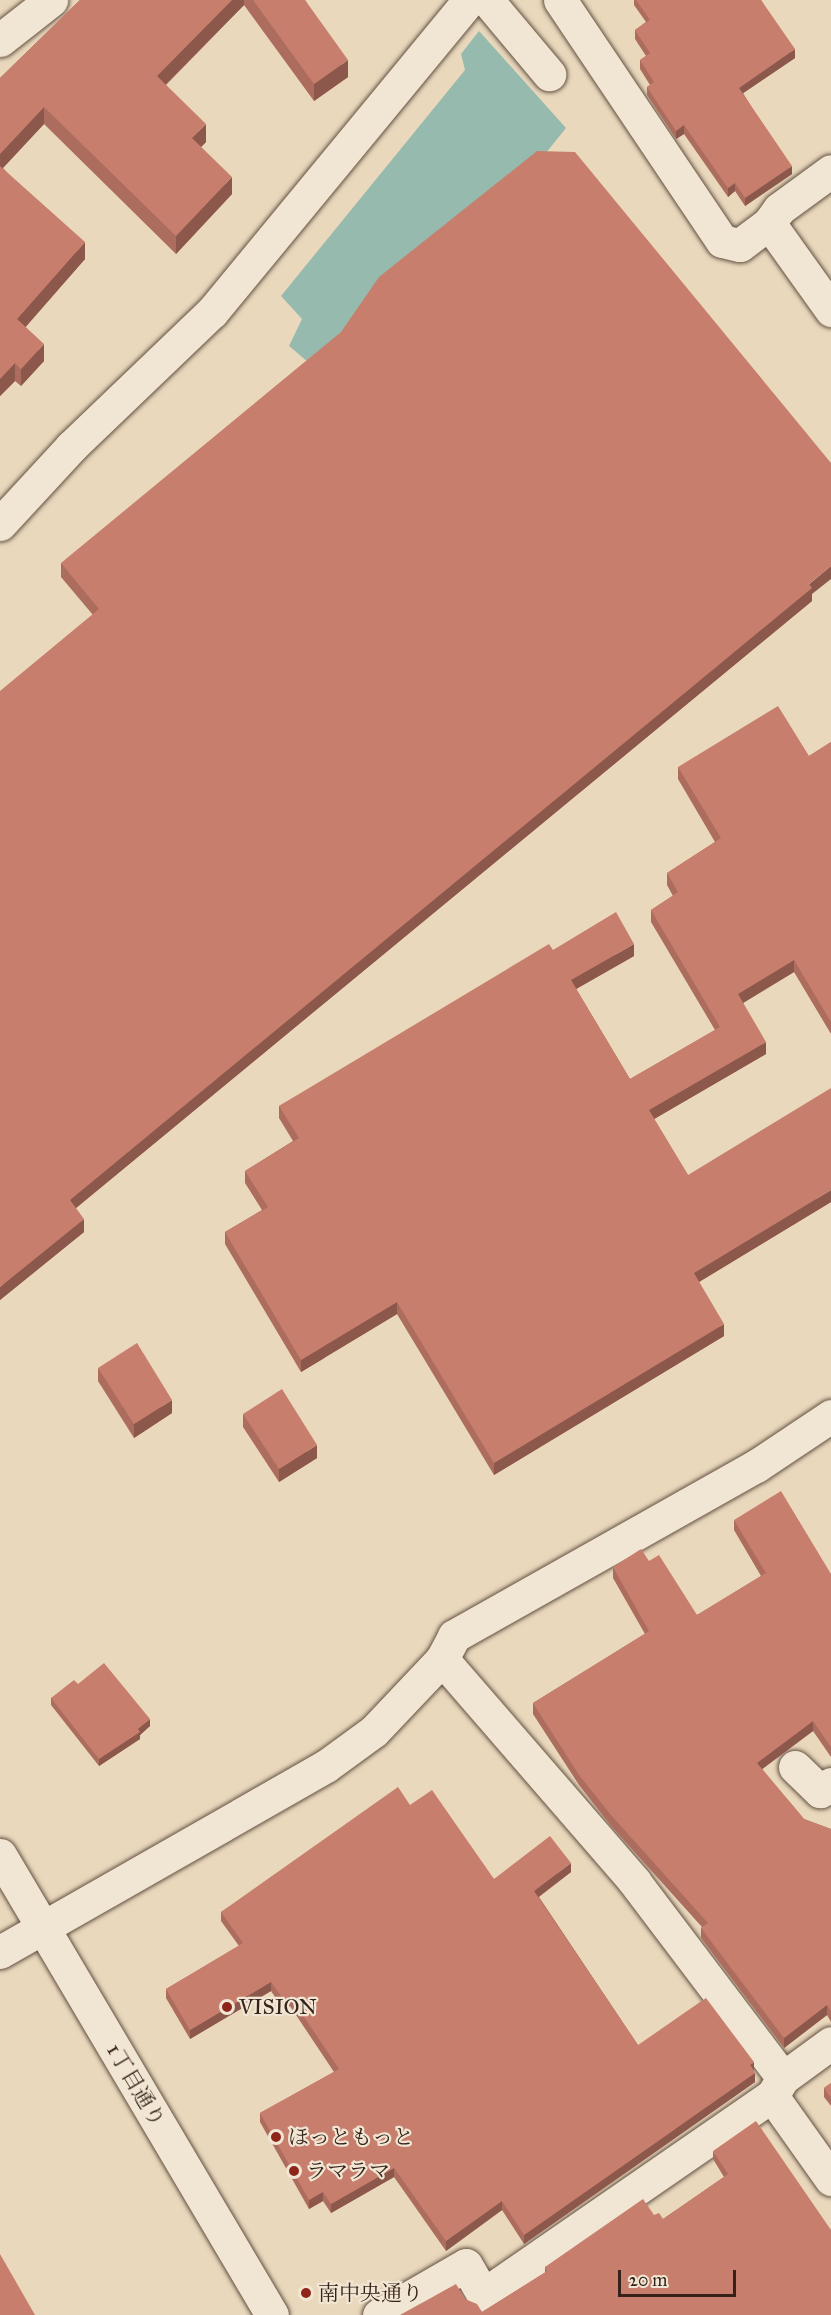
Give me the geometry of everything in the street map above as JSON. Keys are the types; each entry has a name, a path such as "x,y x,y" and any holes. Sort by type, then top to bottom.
{"street":[{"path":"0,40 51,0"},
{"path":"0,524 71,447 212,312 470,0"},
{"path":"487,0 549,74"},
{"path":"560,0 722,241 740,244 769,223 779,209 831,171"},
{"path":"769,223 831,310"},
{"path":"0,1952 326,1766 374,1731 442,1659 454,1636 756,1466 831,1416"},
{"path":"442,1659 634,1881 777,2087 831,2179"},
{"path":"795,1767 827,1793"},
{"name":"1丁目通り","path":"0,1855 272,2315"},
{"path":"380,2315 465,2265 483,2295 777,2087 831,2043"}],"water":[{"path":"479,31 566,128 537,164 314,367 289,346 302,319 281,296 465,70 461,54"}],"building":[{"path":"80,0 232,0 157,76 206,124 192,138 232,177 176,236 44,107 0,154 0,78"},
{"path":"253,0 305,0 348,60 314,84"},
{"path":"636,0 761,0 795,49 739,88 792,166 745,198 735,183 728,188 684,125 676,131 647,87 654,82 640,60 650,53 635,30 650,20"},
{"path":"537,151 575,152 831,463 831,566 809,584 812,588 70,1200 84,1219 0,1287 0,691 99,609 61,563 341,332 379,277"},
{"path":"0,166 85,242 17,319 44,344 21,369 15,363 0,379"},
{"path":"778,706 809,756 831,742 831,1022 794,960 738,994 766,1042 649,1110 688,1175 831,1088 831,1190 694,1273 724,1324 494,1463 397,1302 301,1360 225,1232 268,1207 245,1171 299,1138 279,1106 549,944 553,950 616,912 634,944 571,980 630,1079 720,1027 651,910 678,892 667,873 721,838 678,767"},
{"path":"137,1343 172,1400 134,1424 98,1368"},
{"path":"282,1389 317,1445 279,1469 243,1414"},
{"path":"781,1491 831,1574 831,1747 813,1721 757,1763 804,1819 831,1829 831,2011 827,2005 784,2038 701,1928 708,1923 611,1815 579,1775 533,1703 649,1631 613,1567 641,1549 649,1561 659,1555 697,1615 766,1573 734,1520"},
{"path":"104,1663 150,1719 138,1729 140,1732 99,1759 51,1698 74,1680 78,1684"},
{"path":"398,1787 410,1805 432,1790 494,1879 550,1836 571,1863 534,1891 638,2045 706,1998 754,2062 750,2065 755,2073 524,2235 502,2201 446,2241 394,2168 331,2204 323,2192 309,2200 260,2113 339,2069 290,1996 284,2000 271,1982 190,2030 166,1989 243,1943 221,1912"},
{"path":"831,2083 831,2098 824,2088"},
{"path":"756,2121 831,2230 831,2315 400,2315 456,2284 465,2299 477,2304 482,2312 547,2271 545,2267 643,2199 654,2215 659,2213 663,2219 728,2174 713,2151"},
{"path":"0,2254 35,2315 0,2315"}],"place":[{"name":"VISION","path":"227,2007"},
{"name":"ほっともっと","path":"276,2137"},
{"name":"ラマラマ","path":"294,2171"},
{"name":"南中央通り","path":"306,2293"}]}
